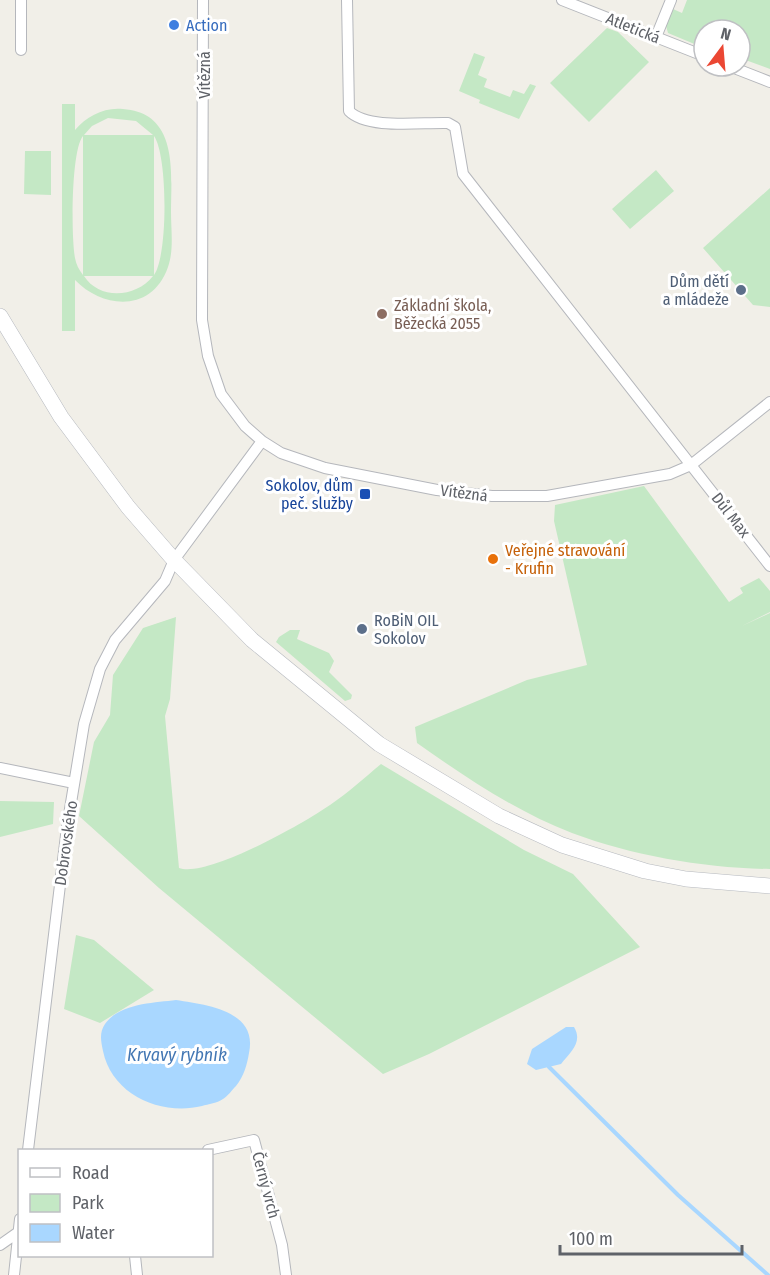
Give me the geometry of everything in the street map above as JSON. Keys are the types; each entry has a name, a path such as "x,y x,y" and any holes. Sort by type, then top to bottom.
{"main road":[{"path":"0,316 61,417 128,507 174,560 252,640 379,744 499,816 562,845 645,871 686,879 770,886"}],"street":[{"path":"21,0 21,50"},
{"name":"Vítězná","path":"203,0 202,320 208,356 221,394 240,419 262,441 281,453 326,468 404,485 492,496 560,495 670,474 691,465 770,402"},
{"path":"348,0 349,111 357,119 370,122 436,122 448,123 455,127 463,174 691,465"},
{"name":"Atletická","path":"562,0 692,51"},
{"path":"656,37 671,0"},
{"path":"752,75 770,82"},
{"name":"Dobrovského","path":"28,1149 74,783 84,724 100,669 115,640 165,581 174,560 262,441"},
{"name":"Důl Max","path":"691,465 770,566"},
{"path":"0,768 74,783"},
{"name":"Černý vrch","path":"213,1149 254,1140 282,1245 286,1275"},
{"path":"0,1245 18,1233"},
{"path":"14,1275 18,1241"},
{"path":"135,1257 137,1275"}],"green space":[{"path":"687,0 770,0 770,69 752,62 752,18 692,18 692,43 668,33 666,26 673,9 682,13"},
{"path":"607,28 618,32 649,62 589,122 550,83"},
{"path":"474,53 485,57 478,75 487,79 484,87 510,97 513,90 524,94 530,84 536,86 519,119 479,103 480,100 459,91"},
{"path":"62,104 75,104 75,130 90,117 109,109 141,113 154,121 163,133 171,163 172,240 168,267 161,282 151,293 126,302 99,297 86,290 75,280 75,331 62,331","holes":["108,118 136,121 153,135 84,135 92,126","83,136 83,275 75,260 73,232 74,175 79,144","154,136 159,147 164,184 162,248 154,275","84,276 153,276 137,289 128,292 108,292 91,284"]},
{"path":"25,151 51,151 51,195 24,194"},
{"path":"656,170 674,191 630,229 612,209"},
{"path":"770,188 770,307 753,305 703,248"},
{"path":"644,486 729,602 743,593 740,588 759,578 770,591 770,612 742,626 770,613 770,869 720,866 670,859 620,848 572,833 511,804 417,743 415,727 527,680 587,665 554,521 555,505"},
{"path":"176,617 170,699 165,716 179,868 193,869 211,865 256,847 337,800 381,764 524,850 573,874 640,947 429,1054 383,1074 159,888 79,816 94,742 110,715 113,675 143,628"},
{"path":"290,630 300,630 297,639 329,653 334,661 329,672 352,695 351,699 345,701 276,642 279,637"},
{"path":"0,801 54,802 53,824 0,837"},
{"path":"76,935 94,940 154,990 100,1023 64,1009"}],"water":[{"name":"Krvavý rybník","path":"176,1000 216,1008 238,1019 246,1028 250,1039 245,1070 236,1086 218,1102 186,1108 155,1105 127,1090 116,1080 108,1066 101,1034 103,1027 111,1017 138,1005"},
{"path":"566,1027 574,1027 577,1037 575,1047 561,1064 536,1070 527,1064 532,1049"}],"waterway":[{"path":"549,1067 678,1195 768,1275"}],"place":[{"name":"Action","path":"174,25"},
{"name":"Dům dětí a mládeže","path":"741,290"},
{"name":"Základní škola, Běžecká 2055","path":"382,314"},
{"name":"Sokolov, dům peč. služby","path":"365,494"},
{"name":"Veřejné stravování - Krufin","path":"493,559"},
{"name":"RoBiN OIL Sokolov","path":"362,629"}]}
